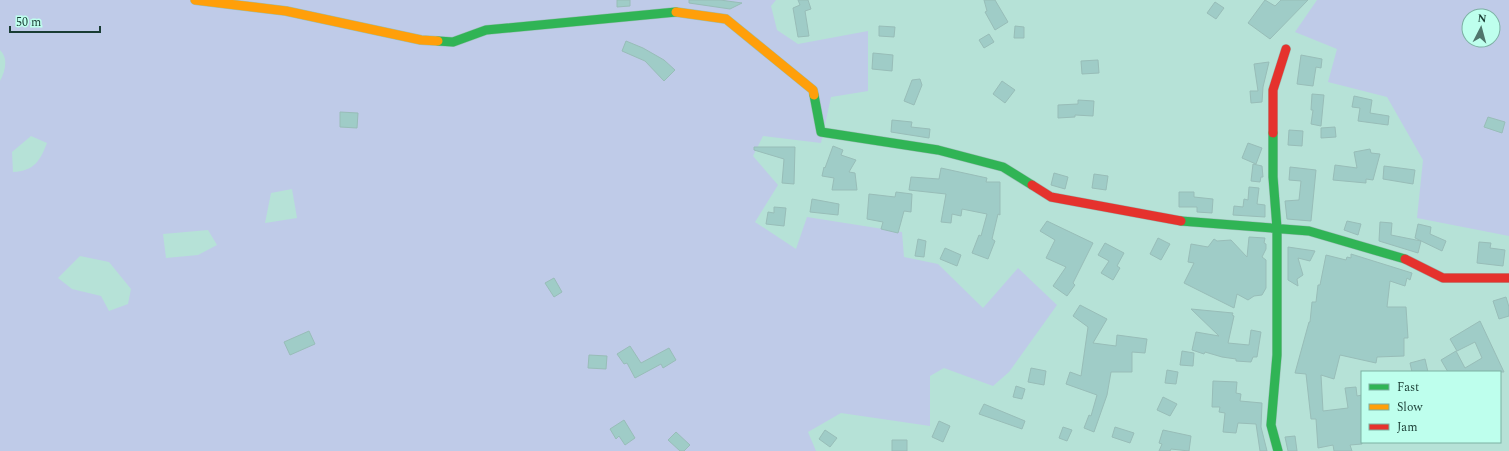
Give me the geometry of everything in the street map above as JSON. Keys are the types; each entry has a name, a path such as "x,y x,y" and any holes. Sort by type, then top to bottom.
{"street":[{"path":"195,0 286,11 421,40 454,42 486,30 676,12 726,19 813,90 822,132 938,150 1003,167 1051,197 1179,221 1309,231 1404,259 1443,278 1509,278"},
{"path":"1278,451 1271,425 1277,355 1276,228 1273,177 1274,90 1286,49"}],"shaded area":[{"path":"0,0 776,0 771,6 777,30 798,44 868,31 868,91 831,97 821,143 763,136 753,156 778,185 755,222 796,249 807,217 902,232 904,257 938,264 983,308 1018,268 1057,305 1009,372 993,386 944,368 930,376 930,426 841,413 808,432 816,451 0,451 0,81 5,69 5,61 0,50","holes":["31,136 47,143 39,160 26,170 13,172 12,152","292,189 297,218 265,223 271,193","208,230 217,245 198,255 166,258 163,234","80,256 109,262 131,289 128,304 109,311 101,296 72,289 58,278"]},
{"path":"1317,0 1509,0 1509,236 1417,218 1423,160 1387,97 1328,82 1337,49 1295,32"}],"building":[{"path":"617,0 630,0 630,6 617,7"},
{"path":"689,0 720,0 742,3 730,9 689,3"},
{"path":"798,0 808,0 811,9 805,11 809,36 798,37 793,8 800,5"},
{"path":"984,0 995,0 1008,22 995,30 985,12 987,11"},
{"path":"1265,0 1275,6 1281,0 1308,0 1270,39 1248,23"},
{"path":"1215,2 1224,8 1216,19 1207,13"},
{"path":"879,26 895,27 894,37 879,36"},
{"path":"1015,26 1024,27 1024,38 1014,38"},
{"path":"989,34 994,42 984,48 979,40"},
{"path":"626,41 643,48 664,60 675,70 664,81 645,61 622,51"},
{"path":"873,53 893,55 892,71 872,69"},
{"path":"1301,55 1322,59 1321,68 1316,67 1313,86 1297,84"},
{"path":"1098,60 1099,73 1082,74 1081,61"},
{"path":"1269,62 1263,87 1262,102 1251,103 1250,91 1258,91 1254,64"},
{"path":"920,79 922,85 914,105 904,101 912,80"},
{"path":"1002,81 1015,90 1005,103 993,94"},
{"path":"1312,94 1324,95 1321,126 1311,124 1313,110 1311,110"},
{"path":"1354,96 1372,100 1370,113 1389,116 1388,125 1358,121 1360,108 1352,107"},
{"path":"1078,100 1094,101 1093,116 1075,115 1075,117 1058,118 1058,105 1078,104"},
{"path":"340,112 358,113 357,128 340,127"},
{"path":"1488,117 1505,122 1502,133 1484,127"},
{"path":"892,120 912,122 911,127 930,129 929,138 891,132"},
{"path":"1335,127 1336,137 1321,138 1321,128"},
{"path":"1289,130 1303,131 1302,146 1288,145"},
{"path":"1248,143 1262,148 1256,164 1242,158"},
{"path":"833,146 843,150 841,155 856,160 849,172 855,173 857,190 832,190 834,178 822,176 824,167 825,168"},
{"path":"754,147 795,147 794,184 782,183 784,159 754,150"},
{"path":"1370,149 1371,153 1380,154 1373,180 1366,179 1366,183 1333,180 1335,165 1357,168 1354,152"},
{"path":"1253,164 1262,166 1263,177 1261,177 1260,182 1251,181"},
{"path":"1384,166 1415,170 1413,184 1383,179"},
{"path":"1290,167 1316,170 1311,221 1287,219 1285,201 1299,200 1301,181 1289,180"},
{"path":"941,168 987,178 986,182 1000,182 1000,215 998,214 992,239 995,241 988,259 972,253 979,235 981,236 987,214 962,209 961,216 952,214 951,223 941,222 946,194 909,190 911,177 939,179"},
{"path":"1054,173 1068,177 1065,189 1051,185"},
{"path":"1094,174 1108,176 1106,190 1092,188"},
{"path":"1249,187 1259,188 1257,204 1265,205 1265,217 1233,215 1234,206 1243,207 1244,199 1248,200"},
{"path":"896,192 912,194 911,212 904,211 898,233 881,229 883,222 867,219 869,194 895,197"},
{"path":"1179,192 1194,192 1194,197 1213,199 1212,213 1197,212 1197,207 1179,207"},
{"path":"812,199 839,204 838,215 810,212"},
{"path":"774,207 786,208 784,226 766,224 768,212 774,213"},
{"path":"1047,221 1093,243 1073,283 1075,285 1067,296 1053,286 1066,267 1046,258 1055,240 1040,231"},
{"path":"1347,221 1361,224 1358,235 1344,230"},
{"path":"1380,222 1392,223 1391,235 1421,241 1418,253 1379,241"},
{"path":"1418,224 1431,227 1430,234 1446,241 1442,251 1415,238"},
{"path":"1249,237 1265,238 1264,243 1266,244 1266,249 1262,257 1266,260 1266,288 1262,295 1254,296 1248,300 1237,294 1234,308 1184,283 1194,263 1188,262 1191,244 1208,247 1214,239 1217,241 1231,240 1247,257"},
{"path":"1158,238 1170,244 1161,260 1150,254"},
{"path":"918,239 926,241 924,257 915,256"},
{"path":"1479,242 1491,243 1490,248 1505,250 1503,266 1477,263"},
{"path":"1105,243 1124,253 1117,266 1120,268 1113,280 1101,273 1109,261 1098,255"},
{"path":"1288,247 1315,251 1310,261 1298,258 1303,275 1297,279 1298,286 1288,280"},
{"path":"945,248 961,255 957,266 940,259"},
{"path":"1351,254 1412,273 1410,280 1407,278 1405,286 1390,281 1387,307 1406,307 1408,338 1404,338 1404,356 1377,357 1376,363 1340,355 1334,379 1321,375 1323,411 1348,408 1345,388 1356,387 1357,396 1361,395 1362,444 1350,445 1352,451 1334,451 1333,445 1318,448 1316,419 1311,419 1306,374 1295,373 1310,322 1312,302 1316,302 1318,285 1320,285 1326,255 1346,260 1347,257 1351,258"},
{"path":"554,278 562,292 554,297 545,283"},
{"path":"1506,297 1509,307 1509,316 1499,319 1493,301"},
{"path":"1080,305 1107,319 1093,343 1116,346 1117,335 1147,339 1145,353 1132,352 1132,372 1111,372 1107,395 1094,432 1084,428 1089,415 1091,416 1097,395 1066,384 1070,372 1081,376 1088,327 1073,316"},
{"path":"1191,309 1233,313 1232,315 1234,316 1228,343 1249,345 1251,330 1261,332 1257,357 1253,357 1251,362 1236,361 1236,359 1205,352 1204,354 1192,350 1196,332 1219,336"},
{"path":"1480,321 1504,372 1447,371 1441,360 1456,351 1465,368 1482,358 1475,342 1457,351 1450,339"},
{"path":"309,331 315,344 290,355 284,342"},
{"path":"630,346 641,363 669,348 676,360 663,368 661,364 635,378 627,363 624,364 617,354"},
{"path":"1182,351 1194,353 1193,366 1180,365"},
{"path":"589,355 607,356 606,369 588,368"},
{"path":"1425,359 1428,371 1412,371 1410,363"},
{"path":"1031,368 1046,371 1044,385 1028,382"},
{"path":"1167,370 1178,372 1176,384 1165,383"},
{"path":"1213,381 1237,382 1236,393 1241,394 1240,401 1262,403 1261,427 1267,451 1260,451 1256,424 1238,423 1236,433 1223,432 1225,413 1219,412 1220,407 1212,407"},
{"path":"1016,386 1025,389 1022,399 1013,397"},
{"path":"1163,397 1177,404 1170,416 1157,410"},
{"path":"984,404 1025,421 1022,429 979,414"},
{"path":"624,420 635,438 625,445 619,436 616,439 610,429"},
{"path":"939,421 950,426 943,442 932,437"},
{"path":"1063,427 1072,430 1067,441 1059,438"},
{"path":"1115,427 1134,433 1130,443 1112,437"},
{"path":"825,430 837,438 830,447 819,439"},
{"path":"1163,430 1191,436 1189,451 1171,449 1170,451 1159,451 1162,444 1159,443"},
{"path":"676,432 690,445 684,451 680,451 668,440"},
{"path":"1295,436 1297,451 1288,451 1285,437"},
{"path":"892,440 907,440 907,451 892,451"}],"traffic: fast":[{"path":"438,41 453,42 486,30 676,12"},
{"path":"814,95 821,132 938,150 1003,167 1032,185"},
{"path":"1273,133 1273,177 1277,228 1277,355 1271,425 1278,451"},
{"path":"1181,221 1309,231 1405,259"}],"traffic: slow":[{"path":"195,0 286,11 421,40 438,41"},
{"path":"676,12 726,19 813,90 814,95"}],"traffic: jam":[{"path":"1273,133 1273,90 1286,49"},
{"path":"1032,185 1051,197 1181,221"},
{"path":"1405,259 1443,278 1509,278"}]}
